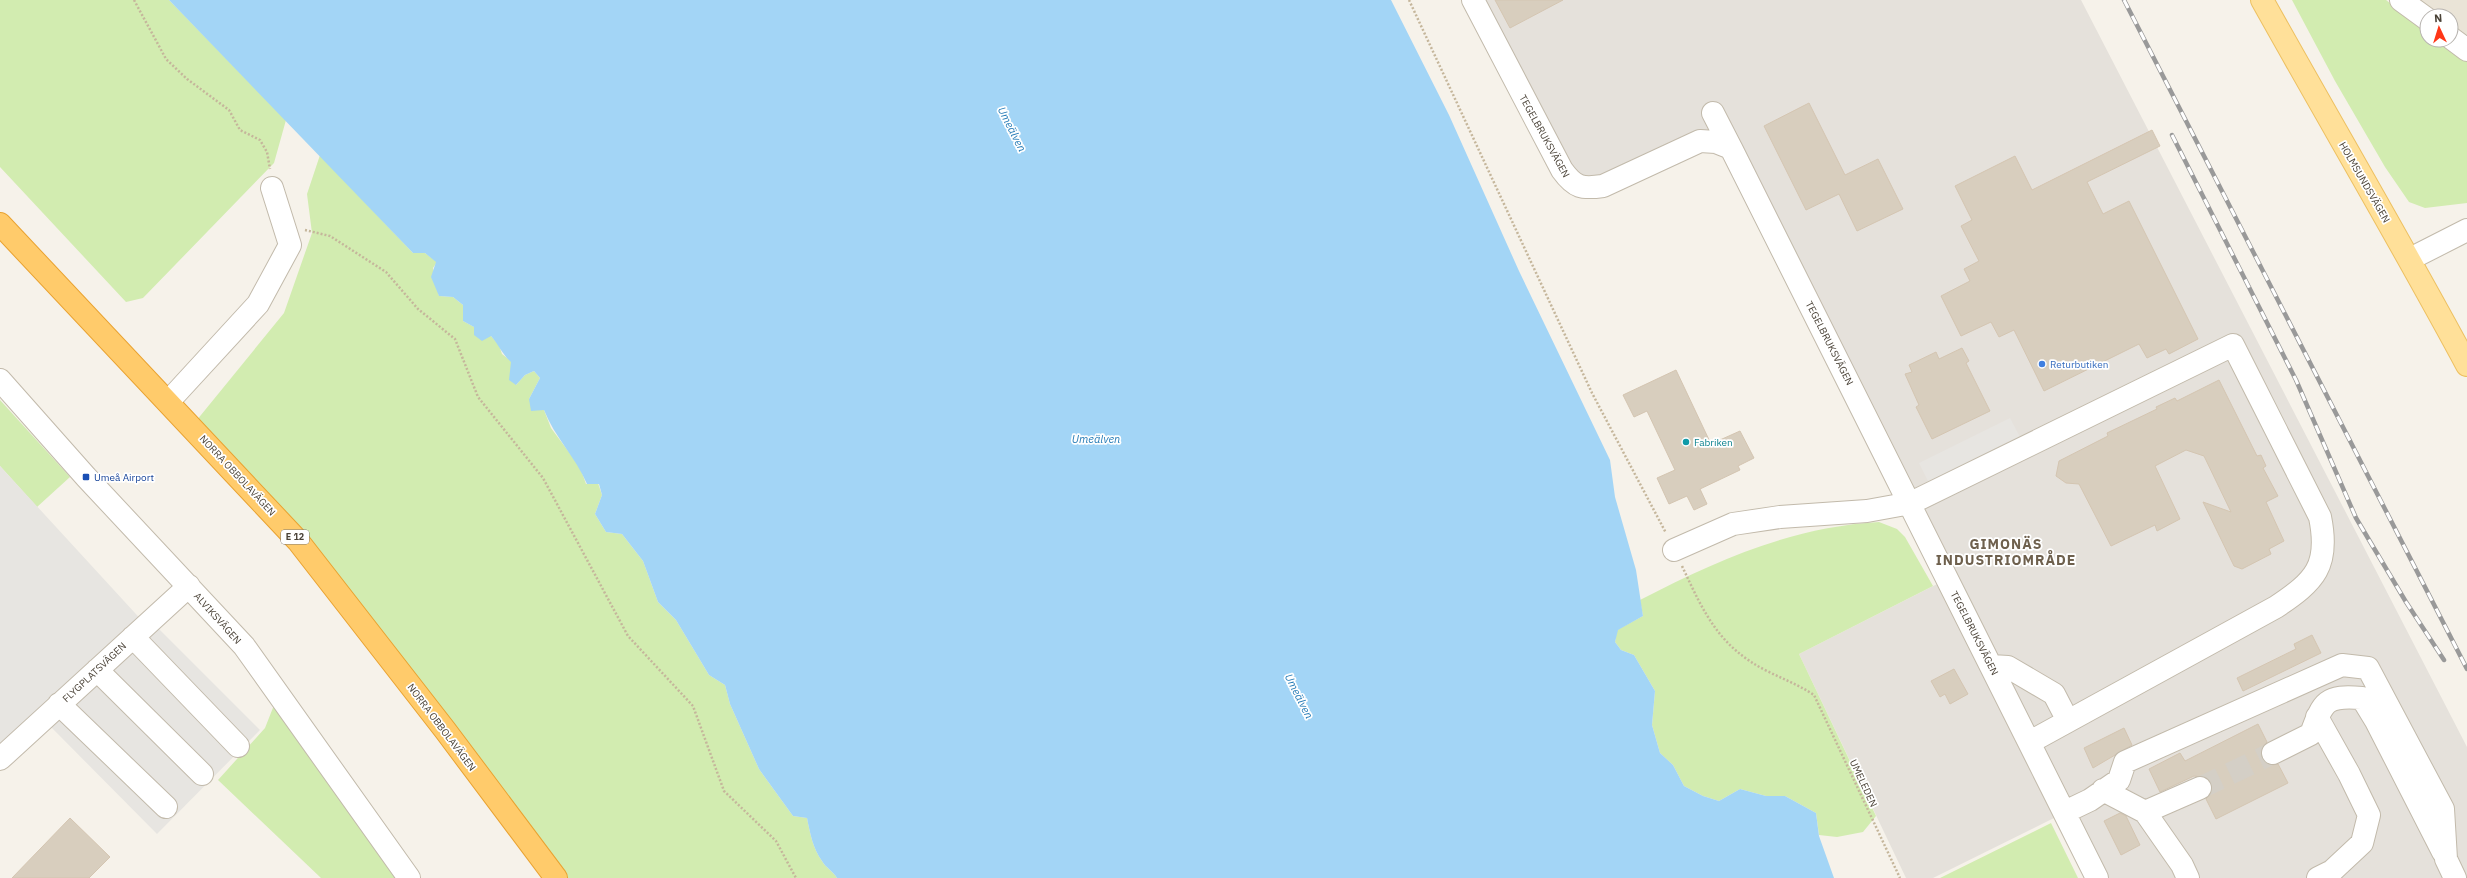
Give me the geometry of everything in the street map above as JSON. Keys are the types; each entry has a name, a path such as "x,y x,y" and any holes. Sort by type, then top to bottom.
{"highway":[{"name":"NORRA OBBOLAVÄGEN","path":"0,224 298,541 449,736 556,878"}],"main road":[{"name":"HOLMSUNDSVÄGEN","path":"2262,0 2375,201 2410,259 2467,364"}],"street":[{"name":"TEGELBRUKSVÄGEN","path":"1473,0 1562,170 1571,183 1586,188 1603,186 1700,141 1716,142 1731,148 1911,503 2097,878"},
{"path":"2401,0 2419,14"},
{"path":"1713,113 1731,148"},
{"path":"168,402 258,304 290,245 284,221 272,188"},
{"path":"2410,259 2467,230"},
{"path":"1674,550 1733,524 1780,517 1867,511 1911,503 2233,345 2320,516 2324,537 2318,570 2303,589 2276,607 2030,742"},
{"name":"ALVIKSVÄGEN","path":"0,380 86,477 244,646 409,878"},
{"name":"FLYGPLATSVÄGEN","path":"0,759 189,586"},
{"path":"133,637 238,746"},
{"path":"2065,812 2119,780 2125,762 2342,665 2368,668 2443,809 2450,868"},
{"path":"1991,666 2008,667 2054,694 2068,721"},
{"path":"97,670 202,774"},
{"path":"2273,753 2311,734 2320,709 2337,696 2362,698 2376,721 2450,868"},
{"path":"59,704 166,807"},
{"path":"2317,717 2350,774 2369,815 2362,843 2332,871 2318,878"},
{"path":"2145,812 2200,788"},
{"path":"2104,790 2145,812 2182,865 2188,878"}],"path":[{"path":"134,0 166,59 187,79 229,110 240,130 260,140 267,152 272,188"},
{"path":"1408,0 1592,393 1674,550"},
{"path":"284,221 303,230 330,236 386,272 418,309 455,339 478,397 543,478 628,636 693,706 724,791 776,841 796,878"},
{"name":"UMELEDEN","path":"1674,550 1704,613 1720,636 1741,655 1768,671 1795,682 1814,695 1900,878"}],"shaded area":[{"path":"1473,0 2081,0 2467,747 2467,878 2086,878 2054,818 1933,878 1906,878 1799,654 1951,577 1716,142 1603,186 1571,183"},
{"path":"2401,0 2467,0 2467,50 2459,44 2459,8 2419,8 2419,11"},
{"path":"2010,418 2020,437 1929,483 1919,463"},
{"path":"0,466 146,625 0,759"},
{"path":"154,624 260,730 157,834 51,727"}],"green space":[{"path":"0,0 169,0 286,120 274,163 143,298 126,302 0,167"},
{"path":"2292,0 2386,0 2419,26 2419,48 2450,48 2467,60 2467,203 2425,208 2409,202 2385,167 2335,81"},
{"path":"320,155 413,253 425,253 437,262 433,268 439,296 453,297 463,305 463,321 491,336 499,345 502,354 511,361 516,385 525,375 534,371 540,378 529,399 544,410 551,428 580,467 586,484 598,483 602,495 595,514 606,532 622,534 643,561 658,602 676,620 709,675 725,685 730,704 759,769 793,816 807,818 816,851 837,878 556,878 192,426 284,313 312,233 307,194"},
{"path":"0,400 70,477 37,507 0,466"},
{"path":"1879,522 1897,529 1905,537 1933,586 1799,654 1876,816 1863,832 1837,837 1819,835 1816,813 1785,796 1766,796 1740,789 1719,801 1703,796 1684,786 1673,765 1660,753 1652,725 1655,691 1634,655 1621,650 1615,642 1617,630 1643,616 1640,600 1669,585 1727,559 1785,538 1847,525"},
{"path":"278,695 409,878 321,878 218,780 265,728"},
{"path":"2051,823 2078,878 1940,878"}],"water":[{"name":"Umeälven","path":"169,0 1391,0 1449,115 1519,271 1610,460 1615,497 1636,570 1643,616 1618,630 1615,642 1621,650 1634,655 1655,691 1652,725 1660,753 1673,765 1684,786 1703,796 1719,801 1740,789 1766,796 1785,796 1816,813 1819,836 1834,878 837,878 816,851 807,818 793,816 759,769 730,704 725,685 709,675 676,620 658,602 643,561 622,534 606,532 595,514 602,495 599,484 587,484 544,410 531,411 529,399 540,378 534,371 525,375 516,385 509,380 511,362 491,336 482,341 474,335 474,327 463,321 463,305 453,297 439,296 431,277 436,262 425,253 413,253"}],"building":[{"path":"1495,0 1563,0 1510,28"},
{"path":"1809,103 1845,175 1878,159 1903,209 1857,231 1839,194 1806,210 1764,126"},
{"path":"2152,130 2160,146 2087,182 2103,214 2129,201 2198,339 2169,354 2166,349 2147,358 2139,344 2044,391 2014,330 1999,337 1991,322 1961,336 1941,296 1970,281 1964,269 1979,261 1961,226 1972,220 1955,186 2015,156 2032,190"},
{"path":"1962,348 1969,361 1966,363 1990,411 1932,439 1916,407 1919,405 1905,374 1912,372 1909,365 1936,352 1939,359"},
{"name":"Fabriken","path":"1676,370 1711,444 1740,431 1754,458 1738,466 1740,470 1700,489 1707,504 1694,510 1687,496 1669,504 1657,478 1675,470 1647,411 1634,417 1623,395"},
{"path":"2219,380 2257,456 2261,455 2266,466 2263,468 2278,496 2266,502 2284,541 2269,549 2271,554 2242,569 2234,566 2203,502 2231,512 2204,456 2186,450 2155,466 2180,519 2157,531 2155,525 2111,546 2079,484 2066,483 2056,476 2059,461 2108,436 2107,433 2157,409 2156,407 2175,398 2177,401"},
{"path":"2312,635 2321,653 2243,691 2237,678 2296,649 2294,644"},
{"path":"1954,669 1968,694 1950,704 1945,694 1940,697 1931,681"},
{"path":"2258,724 2267,742 2261,752 2262,759 2272,765 2278,764 2288,783 2216,819 2206,799 2212,789 2207,778 2194,776 2160,792 2149,769 2180,753 2185,761"},
{"path":"2124,728 2132,745 2093,768 2084,748"},
{"path":"2120,813 2126,816 2140,845 2121,855 2104,821"},
{"path":"70,818 110,857 89,878 12,878"}],"tunnel":[{"path":"2200,788 2273,753"}],"railway":[{"path":"2124,0 2467,669"},
{"path":"2172,135 2296,380 2356,518 2406,602 2444,660"}],"place":[{"name":"Returbutiken","path":"2042,364"},
{"name":"Fabriken","path":"1686,442"},
{"name":"Umeå Airport","path":"86,477"}],"district":[{"name":"GIMONÄS INDUSTRIOMRÅDE","path":"2006,552"}]}
